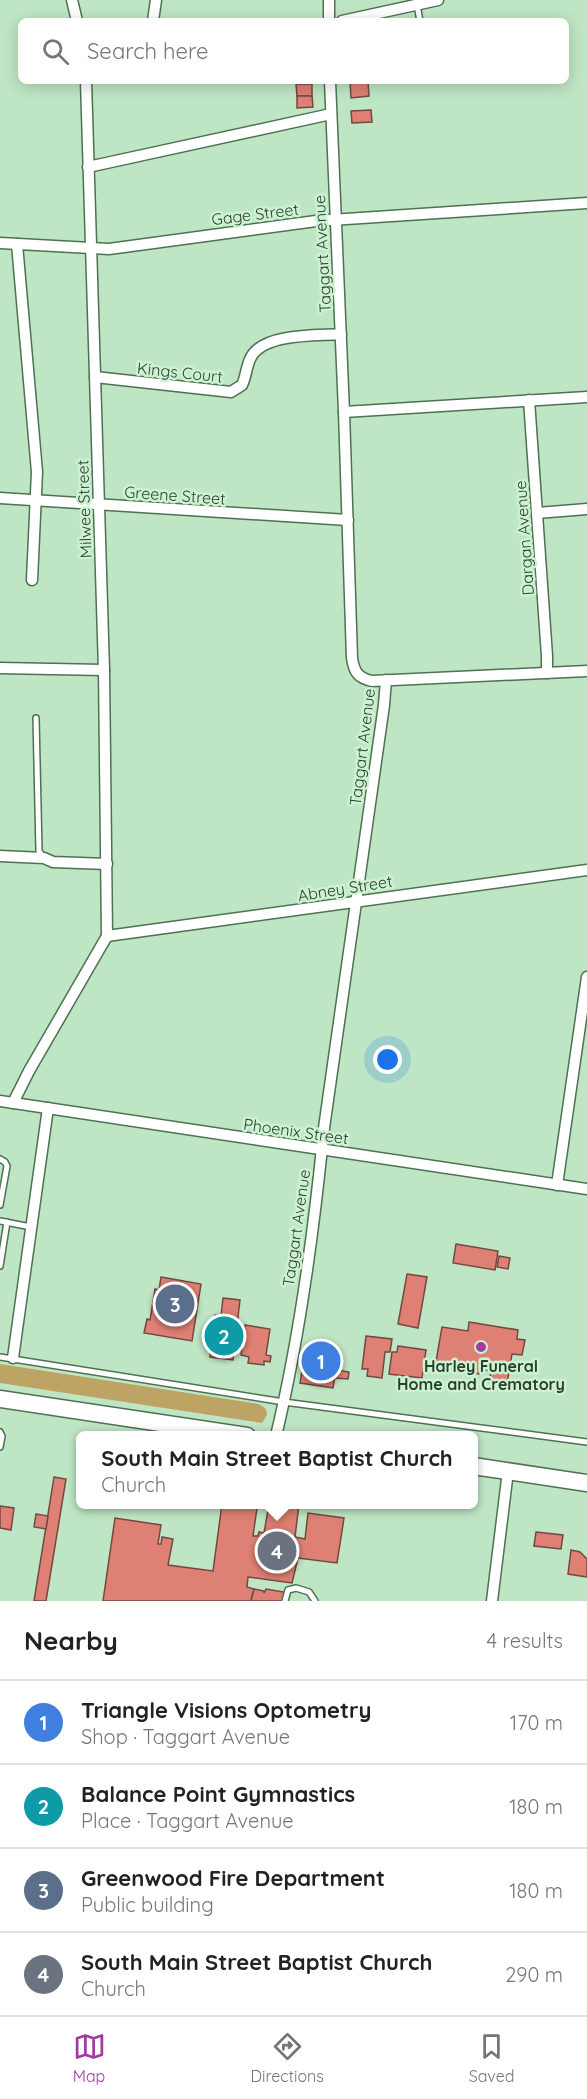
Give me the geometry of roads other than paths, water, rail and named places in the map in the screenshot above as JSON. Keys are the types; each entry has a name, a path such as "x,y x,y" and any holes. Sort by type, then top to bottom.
{"main road":[{"path":"0,1399 214,1431"},
{"path":"478,1467 587,1483"}],"street":[{"path":"72,0 76,18"},
{"path":"153,18 156,0"},
{"path":"329,0 329,18"},
{"path":"356,18 438,0"},
{"name":"Milwee Street","path":"86,84 104,670 107,936"},
{"name":"Taggart Avenue","path":"277,1431 293,1356 386,680 366,679 358,676 354,667 330,84"},
{"path":"88,167 331,114"},
{"name":"Gage Street","path":"0,243 109,249 335,220 587,203"},
{"path":"17,244 37,472 32,580"},
{"name":"Kings Court","path":"95,377 231,392 242,385 253,354 265,344 286,338 341,334"},
{"path":"344,412 587,397"},
{"name":"Dargan Avenue","path":"529,400 547,673"},
{"name":"Greene Street","path":"0,498 348,520"},
{"path":"537,513 587,509"},
{"path":"0,668 104,670"},
{"path":"386,680 587,671"},
{"path":"0,856 44,858 53,862 107,864"},
{"name":"Abney Street","path":"107,936 587,870"},
{"path":"13,1103 107,936"},
{"path":"557,1185 587,977"},
{"name":"Phoenix Street","path":"0,1101 587,1189"},
{"path":"13,1358 48,1108"},
{"path":"492,1601 508,1471"}],"lane":[{"path":"417,5 419,18"},
{"path":"36,718 39,851 44,858"},
{"path":"0,1159 7,1166 0,1205"},
{"path":"0,1266 3,1221 31,1228"},
{"path":"0,1356 284,1402 587,1442"},
{"path":"0,1432 2,1436 0,1447"},
{"path":"285,1601 288,1590 296,1588 309,1592 315,1601"}],"place":[{"name":"Greenwood Fire Department","path":"175,1304"},
{"name":"Balance Point Gymnastics","path":"224,1336"},
{"name":"Harley Funeral Home and Crematory","path":"481,1347"},
{"name":"Triangle Visions Optometry","path":"321,1361"},
{"name":"South Main Street Baptist Church","path":"277,1551"}]}
